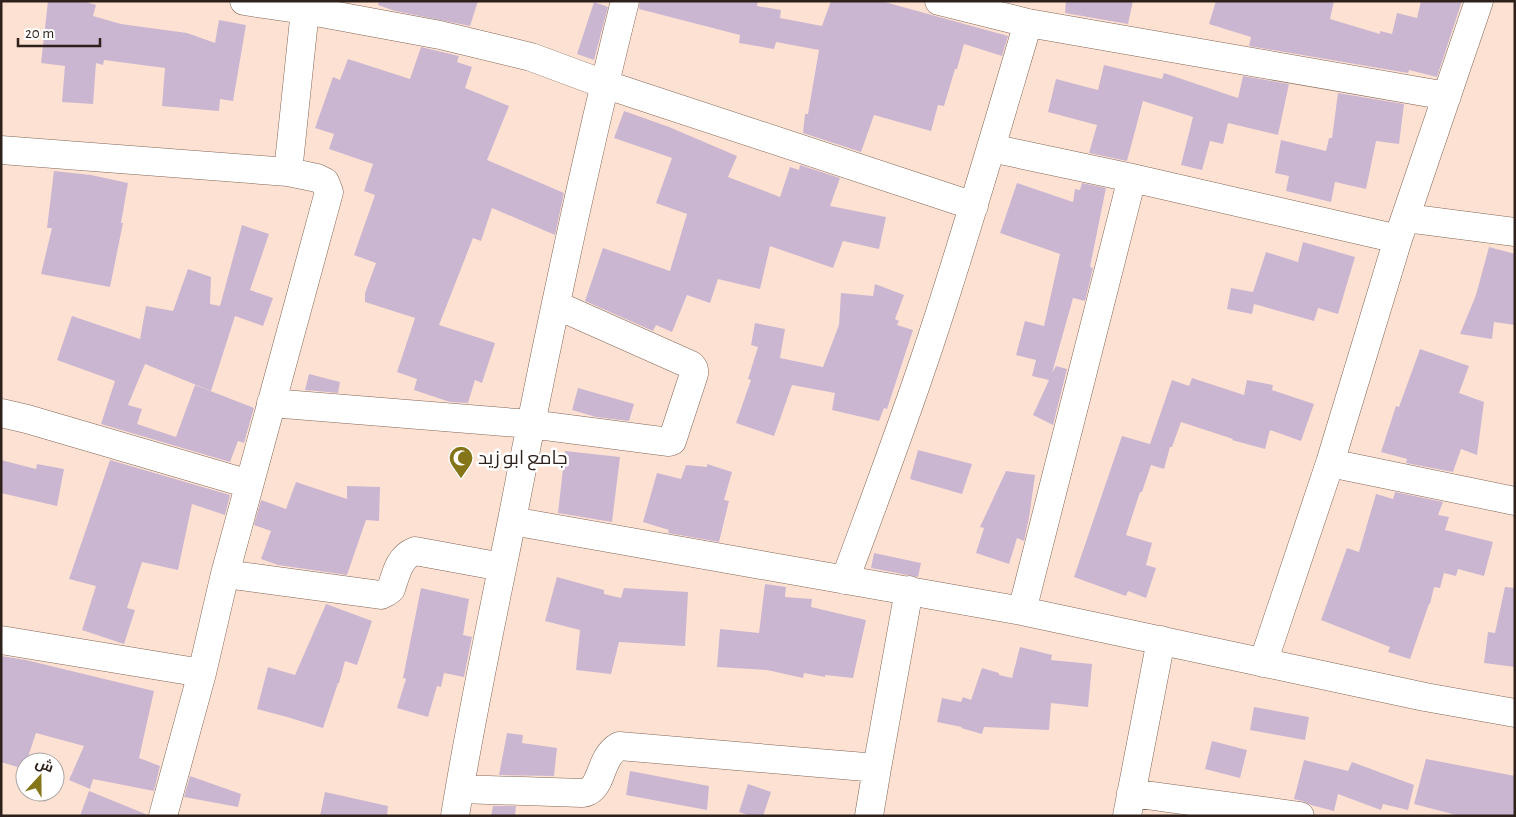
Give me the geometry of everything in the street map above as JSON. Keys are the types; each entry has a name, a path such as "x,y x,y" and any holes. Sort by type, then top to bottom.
{"street":[{"path":"244,1 305,10 440,35 522,55 604,84 974,206"},
{"path":"455,816 530,424 604,84 625,1"},
{"path":"938,1 1028,23 1447,96"},
{"path":"1264,663 1330,462 1402,228 1479,1"},
{"path":"288,172 305,10"},
{"path":"844,580 906,415 974,206 1028,23"},
{"path":"991,148 1132,178 1402,228 1515,232"},
{"path":"1,150 288,172 318,178 325,182 328,192 225,574 202,673 163,816"},
{"path":"1022,611 1132,178"},
{"path":"271,403 530,424 669,442 674,438 694,369 688,363 556,305"},
{"path":"1,413 249,484"},
{"path":"1330,462 1515,501"},
{"path":"512,521 1022,611 1425,697 1515,714"},
{"path":"225,574 381,595 391,589 402,559 415,551 502,567"},
{"path":"870,816 909,590"},
{"path":"1,640 202,673"},
{"path":"1161,640 1129,804 1300,816"},
{"path":"460,789 582,793 590,791 611,750 619,746 877,768"}],"building":[{"path":"48,1 83,1 96,5 93,16 121,24 187,33 215,43 219,20 246,25 233,101 220,99 219,111 162,106 165,68 104,60 103,65 96,63 93,104 62,102 65,66 41,63"},
{"path":"379,1 478,1 470,26 395,11 378,5"},
{"path":"640,1 758,1 757,6 781,10 780,18 822,26 831,1 881,1 1008,36 1002,56 964,44 944,106 938,105 931,131 874,115 861,152 803,133 805,114 808,114 819,50 776,42 774,49 739,43 740,35 639,9"},
{"path":"1066,1 1133,1 1128,24 1065,13"},
{"path":"1216,1 1334,1 1330,19 1380,34 1380,31 1392,34 1397,13 1417,18 1421,1 1462,1 1437,77 1409,70 1408,73 1249,46 1251,37 1209,24"},
{"path":"594,2 608,7 594,60 577,54"},
{"path":"421,47 459,56 457,62 472,67 465,88 509,106 487,160 564,193 555,235 492,208 481,241 473,238 439,325 495,343 482,383 475,380 468,403 450,402 414,390 417,379 397,372 415,318 365,302 365,293 376,263 354,255 375,195 364,191 373,164 329,149 334,134 315,128 333,77 340,80 348,59 410,79"},
{"path":"1104,65 1162,79 1164,73 1238,98 1243,76 1289,84 1278,135 1228,123 1223,144 1210,141 1202,170 1181,165 1193,117 1143,101 1127,161 1089,153 1097,125 1048,112 1056,79 1098,90"},
{"path":"1338,93 1404,104 1399,144 1376,141 1366,189 1335,182 1331,202 1286,191 1289,176 1275,173 1281,140 1326,151 1329,138 1332,138"},
{"path":"624,111 669,127 737,156 728,177 780,197 790,167 799,170 800,165 840,178 830,206 886,217 879,249 843,241 833,268 770,246 760,289 718,279 710,303 687,295 672,332 656,325 653,331 585,301 603,248 670,271 687,214 656,203 672,158 614,138"},
{"path":"54,171 91,175 128,183 121,223 123,223 110,287 41,274 52,228 47,228"},
{"path":"1017,183 1073,202 1075,189 1080,190 1082,183 1106,188 1090,267 1093,268 1085,301 1073,298 1052,373 1056,366 1067,369 1053,425 1033,415 1049,380 1032,376 1036,360 1016,355 1025,321 1044,326 1060,254 1000,233"},
{"path":"242,225 269,234 250,290 273,298 263,326 235,316 211,391 145,364 128,405 142,409 137,424 176,437 195,385 254,408 244,443 238,441 230,462 101,424 115,381 57,360 72,316 140,339 146,306 173,311 188,269 211,277 210,304 220,306"},
{"path":"1303,242 1355,257 1338,314 1318,308 1314,321 1254,304 1252,314 1227,309 1231,288 1253,292 1266,252 1298,262"},
{"path":"1489,247 1515,254 1515,325 1494,322 1492,339 1460,334 1476,295"},
{"path":"875,284 904,295 895,319 899,321 897,325 913,330 887,409 884,408 879,421 832,410 835,393 792,385 774,436 736,423 751,380 748,379 758,347 751,345 755,323 785,329 780,358 823,367 839,325 841,293 873,296"},
{"path":"1420,349 1469,366 1459,393 1484,402 1477,455 1461,449 1453,472 1406,463 1407,459 1381,452 1396,406 1399,407"},
{"path":"309,374 340,382 338,393 305,390"},
{"path":"1192,378 1244,395 1247,380 1273,385 1272,390 1314,404 1301,441 1270,430 1265,449 1232,440 1181,422 1172,447 1170,447 1164,469 1151,465 1126,535 1152,543 1146,565 1156,568 1146,598 1128,591 1126,596 1074,577 1122,436 1150,444 1172,380 1189,386"},
{"path":"578,388 634,404 629,421 596,417 572,410"},
{"path":"918,450 972,464 962,494 910,479"},
{"path":"565,451 620,457 612,522 558,513"},
{"path":"1,460 36,469 37,464 64,469 57,506 1,493"},
{"path":"110,460 230,495 225,515 192,504 178,570 142,562 127,608 135,610 124,644 82,630 96,586 69,579"},
{"path":"707,464 732,472 724,500 729,501 719,542 668,533 669,530 643,522 657,473 681,479 686,465 707,467"},
{"path":"1006,471 1035,475 1024,541 1017,538 1009,564 976,553 984,528 980,527"},
{"path":"296,482 347,499 347,486 380,487 379,521 366,520 347,575 278,565 261,559 271,531 254,525 261,500 286,509"},
{"path":"1395,492 1443,502 1438,515 1449,517 1445,530 1493,542 1484,576 1458,569 1456,576 1444,573 1440,588 1434,587 1430,604 1410,659 1388,652 1390,647 1321,620 1347,548 1359,552 1376,494 1393,499"},
{"path":"874,553 921,563 918,577 871,568"},
{"path":"557,577 604,590 604,594 621,598 624,588 688,592 685,646 619,642 611,674 576,670 580,630 545,621"},
{"path":"765,584 786,587 785,597 812,599 811,607 866,620 853,678 825,675 825,677 804,673 803,678 767,670 717,667 720,629 759,633"},
{"path":"1505,587 1515,588 1515,667 1484,663 1488,632 1495,633"},
{"path":"421,588 469,599 463,635 472,637 464,677 444,673 441,687 437,686 428,717 397,708 406,679 403,678"},
{"path":"326,604 372,621 357,665 345,661 323,728 257,709 268,667 295,675"},
{"path":"1020,647 1052,655 1051,660 1092,664 1088,707 1051,703 1049,730 984,727 982,734 962,727 937,722 942,698 961,702 963,697 971,700 982,668 1012,678"},
{"path":"1,656 26,660 154,691 139,758 160,766 154,791 93,779 90,789 69,780 84,746 36,733 30,752 15,752 15,766 1,762"},
{"path":"1254,707 1309,717 1305,740 1250,730"},
{"path":"507,733 523,735 522,743 557,748 554,776 499,775"},
{"path":"1212,741 1247,750 1240,778 1205,769"},
{"path":"1426,759 1515,776 1515,816 1460,816 1414,804"},
{"path":"1304,760 1348,771 1352,762 1414,785 1408,810 1383,804 1381,810 1338,794 1334,811 1294,799"},
{"path":"630,771 709,786 707,810 626,795"},
{"path":"190,776 241,794 238,807 184,797"},
{"path":"748,784 771,792 763,816 751,816 739,812"},
{"path":"89,791 148,815 148,816 80,816"},
{"path":"325,792 388,806 387,816 320,816"},
{"path":"493,806 516,806 515,816 491,816"}],"place":[{"name":"جامع ابو زيد","path":"461,479"}]}
